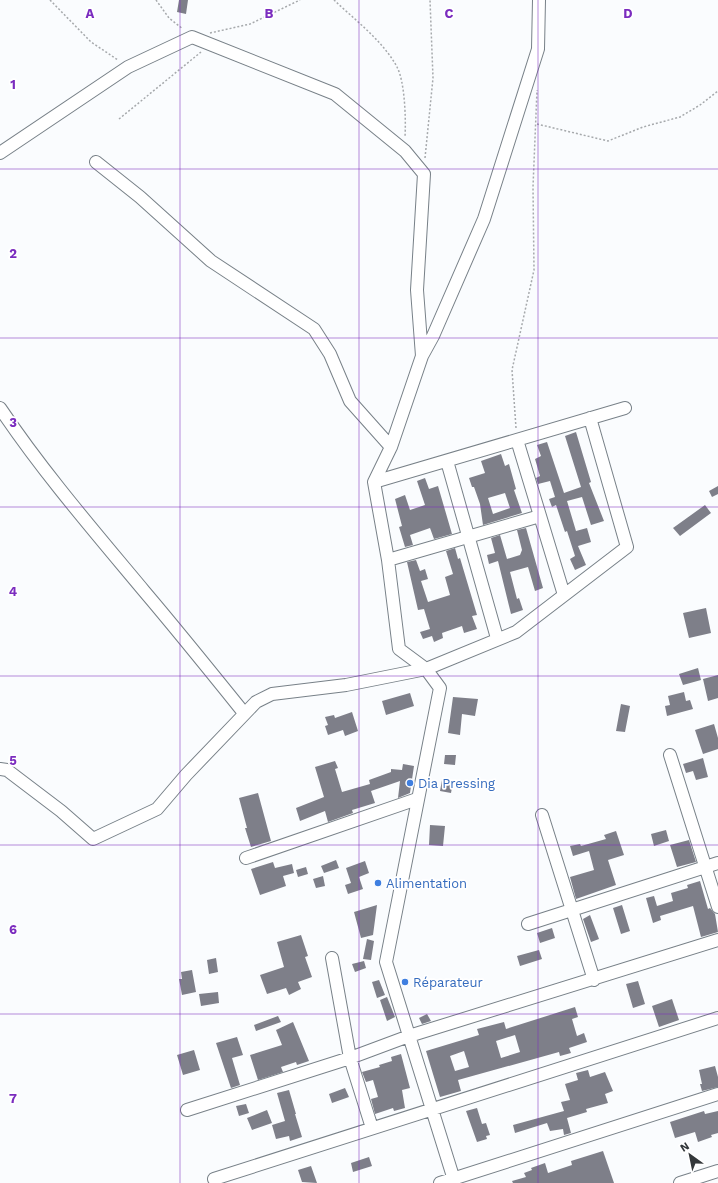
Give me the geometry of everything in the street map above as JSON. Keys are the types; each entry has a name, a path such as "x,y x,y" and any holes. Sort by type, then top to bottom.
{"street":[{"path":"454,1181 386,962 440,688 426,669 399,649 388,560 374,482 391,446 422,356 433,336 484,218 538,49 539,0"},
{"path":"0,153 128,67 192,37 335,94 405,151 424,174 417,290 422,356"},
{"path":"96,162 140,197 211,261 314,329 330,354 350,400 391,446"},
{"path":"0,408 21,439 65,496 244,713"},
{"path":"374,482 625,408"},
{"path":"0,769 7,770 61,811 93,839 157,809 186,775 244,713 256,702 272,694 346,685 426,669 497,638 516,632 627,547 590,418"},
{"path":"517,440 564,595"},
{"path":"448,461 497,638"},
{"path":"388,560 540,516"},
{"path":"670,755 718,907"},
{"path":"246,858 417,799"},
{"path":"542,815 594,980"},
{"path":"528,924 718,863"},
{"path":"187,1110 350,1058 409,1036 594,980 718,940"},
{"path":"332,958 350,1058 372,1128"},
{"path":"214,1179 718,1018"},
{"path":"440,1183 454,1181 718,1094"},
{"path":"680,1183 718,1171"}],"path":[{"path":"50,0 91,42 128,67"},
{"path":"156,0 169,18 192,37 250,24 300,0"},
{"path":"334,0 381,45 398,68 406,113 405,151"},
{"path":"424,174 433,78 430,0"},
{"path":"119,119 211,44"},
{"path":"517,440 512,370 534,270 533,187 537,87"},
{"path":"536,124 608,141 643,127 680,117 700,105 718,91"}],"building":[{"path":"179,0 188,0 186,14 177,12"},
{"path":"576,432 591,482 589,483 604,521 591,525 582,497 567,501 576,531 587,528 591,542 578,546 586,565 575,570 570,559 575,556 567,531 565,532 556,505 552,507 549,499 555,497 550,481 538,484 536,478 540,476 535,459 541,456 537,445 547,442 564,493 581,487 565,436"},
{"path":"501,454 505,466 509,464 516,489 514,490 522,513 483,525 480,504 469,478 485,473 481,461","holes":["505,493 510,508 493,514 488,498"]},
{"path":"425,478 429,489 438,486 452,534 434,539 430,528 410,535 413,545 405,547 399,527 402,526 395,499 405,495 410,510 425,505 417,481"},
{"path":"718,486 718,494 712,497 709,491"},
{"path":"705,505 711,513 680,536 673,528"},
{"path":"526,528 543,588 535,591 528,567 510,572 517,599 519,598 523,610 511,614 498,561 489,564 487,555 495,553 491,538 500,535 507,559 520,555 522,550 517,530"},
{"path":"455,548 458,559 460,558 477,615 472,616 477,629 464,633 462,626 442,633 443,638 434,642 432,636 423,639 420,632 430,629 424,609 418,610 407,562 416,560 420,571 425,569 428,579 421,581 428,602 450,595 445,577 453,574 446,551"},
{"path":"706,608 711,633 689,638 683,613"},
{"path":"698,668 701,680 683,685 679,674"},
{"path":"718,675 718,698 708,701 703,679"},
{"path":"684,692 686,701 690,700 693,709 667,716 665,706 670,705 668,696"},
{"path":"410,693 414,706 386,715 382,701"},
{"path":"453,697 478,699 475,716 462,714 460,735 448,733"},
{"path":"621,704 630,706 625,732 616,731"},
{"path":"352,712 358,731 345,736 343,730 328,735 325,726 328,725 325,717 334,715 335,718"},
{"path":"714,724 718,738 718,749 703,754 695,730"},
{"path":"445,755 456,755 455,765 444,764"},
{"path":"703,758 708,777 696,780 693,771 686,773 683,764"},
{"path":"335,761 338,768 335,769 342,792 370,784 369,780 391,772 391,769 402,770 403,764 414,766 410,793 398,798 400,781 371,791 375,803 352,810 353,813 328,822 325,811 300,821 296,808 324,797 315,767"},
{"path":"442,780 453,782 451,793 440,791"},
{"path":"258,793 271,841 251,847 245,828 247,828 239,798"},
{"path":"430,825 445,826 443,846 429,845"},
{"path":"666,830 669,841 654,846 651,834"},
{"path":"616,831 624,855 608,860 616,885 576,899 570,877 594,870 589,851 573,856 570,846 580,844 581,846 606,839 604,835"},
{"path":"689,840 696,862 677,867 670,845"},
{"path":"336,860 339,868 324,873 321,866"},
{"path":"365,861 369,873 359,877 363,889 348,894 345,885 351,883 346,868"},
{"path":"273,862 275,868 292,864 294,873 283,876 286,886 260,895 251,869"},
{"path":"306,867 308,874 298,877 296,870"},
{"path":"323,876 325,886 316,888 313,879"},
{"path":"700,881 708,909 710,908 715,914 718,932 701,937 693,906 660,916 661,920 653,923 646,898 654,896 657,906 673,901 671,893 688,888 687,885"},
{"path":"377,905 373,935 361,938 354,912"},
{"path":"622,905 630,931 621,934 613,908"},
{"path":"590,915 599,939 591,942 583,919"},
{"path":"552,928 555,938 540,943 537,933"},
{"path":"301,935 308,956 305,957 312,977 298,982 301,989 289,995 286,988 267,994 260,975 284,967 277,942"},
{"path":"367,939 374,941 371,960 363,959"},
{"path":"539,950 542,959 520,966 517,956"},
{"path":"216,958 218,972 209,974 207,960"},
{"path":"364,961 366,968 355,972 352,964"},
{"path":"192,970 196,992 182,995 179,979 182,979 181,972"},
{"path":"379,980 385,995 377,998 372,982"},
{"path":"638,981 645,1004 633,1008 626,984"},
{"path":"218,992 219,1003 201,1006 199,994"},
{"path":"387,997 395,1017 387,1021 380,1000"},
{"path":"672,999 679,1020 659,1027 652,1006"},
{"path":"575,1007 578,1017 572,1019 577,1036 584,1033 587,1042 569,1048 571,1053 560,1056 559,1052 458,1080 461,1091 440,1097 426,1051 479,1035 477,1029 504,1022 506,1029","holes":["515,1035 520,1052 501,1058 496,1041","464,1051 469,1067 455,1071 450,1056"]},
{"path":"427,1014 431,1021 422,1024 419,1018"},
{"path":"278,1016 281,1022 256,1031 254,1025"},
{"path":"293,1022 309,1061 297,1065 296,1062 281,1067 283,1072 258,1080 250,1055 282,1045 276,1030"},
{"path":"237,1037 243,1055 232,1058 240,1085 231,1088 216,1043"},
{"path":"194,1050 200,1070 183,1075 177,1055"},
{"path":"401,1054 410,1088 402,1090 405,1108 394,1111 393,1108 375,1114 371,1099 378,1097 373,1080 366,1082 362,1072 380,1067 379,1065 392,1061 391,1057"},
{"path":"715,1066 718,1077 718,1087 702,1091 699,1070"},
{"path":"588,1070 590,1077 605,1072 613,1091 605,1094 608,1103 586,1109 587,1112 567,1118 571,1133 564,1135 563,1129 550,1131 547,1123 515,1133 513,1125 564,1111 561,1102 570,1100 565,1084 578,1080 576,1073"},
{"path":"345,1088 349,1097 332,1103 329,1094"},
{"path":"289,1090 302,1137 290,1141 289,1136 276,1139 272,1125 285,1121 277,1093"},
{"path":"246,1104 249,1113 239,1116 236,1106"},
{"path":"477,1108 482,1124 486,1123 490,1135 486,1136 487,1139 477,1142 466,1111"},
{"path":"267,1110 272,1123 252,1130 247,1118"},
{"path":"704,1111 705,1114 718,1111 718,1133 698,1142 695,1132 675,1138 670,1122"},
{"path":"603,1151 614,1183 513,1183 512,1181 526,1177 524,1173 532,1170 531,1168 545,1163 548,1173 572,1165 571,1161"},
{"path":"369,1157 372,1166 353,1172 351,1163"},
{"path":"311,1166 317,1183 302,1182 298,1170"}],"place":[{"name":"Dia Pressing","path":"410,783"},
{"name":"Alimentation","path":"378,883"},
{"name":"Réparateur","path":"405,982"}]}
